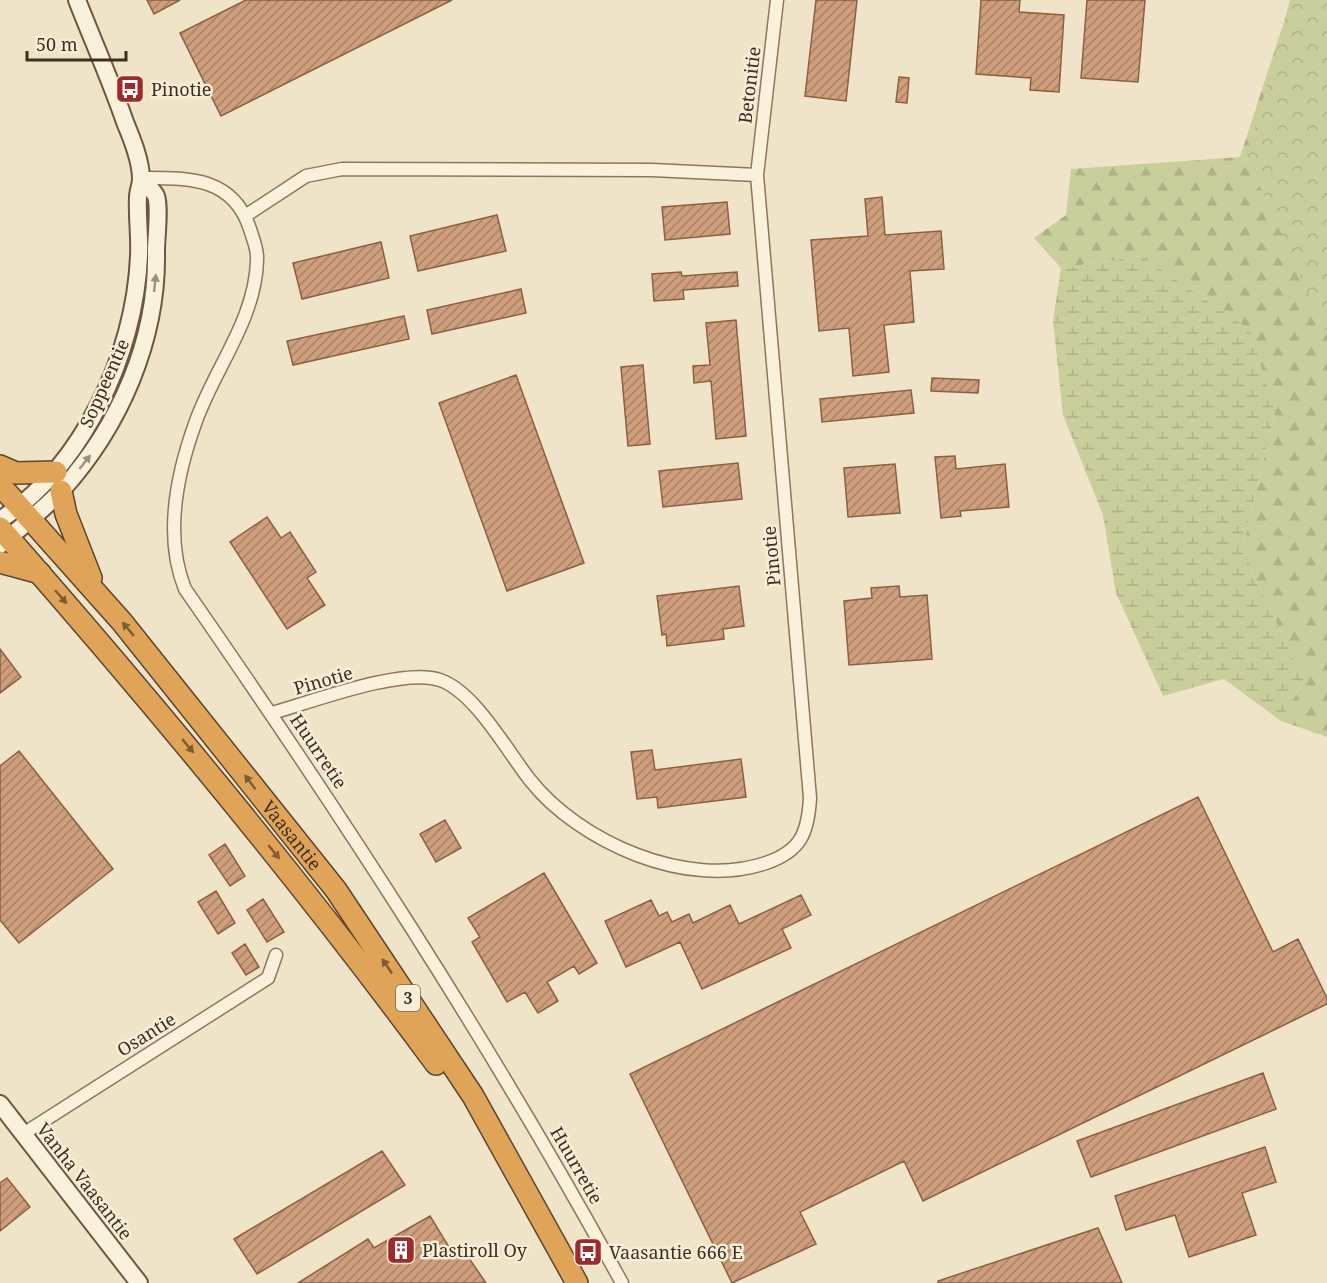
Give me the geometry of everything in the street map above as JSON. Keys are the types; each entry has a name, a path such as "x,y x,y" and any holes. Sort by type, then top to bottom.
{"highway":[{"path":"0,466 16,473 59,481 66,514 79,552 99,594"},
{"name":"Vaasantie","path":"0,485 99,594 184,696 285,828 336,890 473,1096 577,1283"},
{"name":"Vaasantie","path":"2,533 40,573 211,774 339,933 441,1071 486,1138 516,1176"},
{"path":"0,562 40,573"}],"main road":[{"name":"Soppeentie","path":"2,533 59,481 109,384 131,313 139,257 138,196 141,178 133,144 76,0"},
{"name":"Vanha Vaasantie","path":"0,1104 139,1283"}],"street":[{"name":"Betonitie","path":"757,175 777,0"},
{"path":"245,216 306,176 342,169 652,170 757,175"},
{"name":"Pinotie","path":"272,713 382,682 415,677 439,680 451,685 478,712 551,804 594,836 616,847 675,865 729,870 757,866 779,858 800,843 809,821 810,798 757,175"},
{"name":"Huurretie","path":"141,178 178,178 201,182 221,189 236,201 245,216 258,257 255,280 229,351 196,421 181,478 173,535 178,572 185,589 272,713 421,939 564,1176 622,1283"},
{"name":"Osantie","path":"23,1134 268,978 276,955"}],"green space":[{"path":"1290,0 1327,0 1327,335 1247,158"},
{"path":"1294,0 1327,0 1327,737 1281,721 1304,680 1242,551 1275,412 1141,256 1061,268 1034,238 1066,215 1071,169 1240,157 1280,34"},
{"path":"1141,256 1250,330 1275,412 1242,551 1304,680 1281,721 1224,679 1163,696 1116,593 1103,515 1063,415 1053,321 1061,268"}],"building":[{"path":"147,0 180,0 154,14"},
{"path":"246,0 452,0 221,116 180,33"},
{"path":"816,0 857,0 846,101 805,96"},
{"path":"981,0 1020,0 1019,12 1064,15 1059,92 1030,90 1031,78 976,74"},
{"path":"1087,0 1145,0 1138,82 1081,78"},
{"path":"899,77 909,78 907,103 896,102"},
{"path":"882,197 885,235 941,231 944,269 910,271 914,322 884,325 889,372 853,376 849,328 819,331 811,240 868,236 865,199"},
{"path":"727,202 730,234 665,240 662,207"},
{"path":"497,215 506,251 418,271 410,236"},
{"path":"381,242 389,278 302,299 293,263"},
{"path":"681,272 682,276 737,272 738,286 683,290 684,299 654,301 652,274"},
{"path":"521,289 526,313 432,334 427,310"},
{"path":"404,316 409,339 293,365 287,341"},
{"path":"736,320 746,436 716,439 711,381 694,383 693,366 710,365 706,323"},
{"path":"643,365 650,444 628,446 621,367"},
{"path":"516,375 584,563 507,591 439,403"},
{"path":"932,378 979,380 978,393 931,391"},
{"path":"911,390 914,413 822,422 820,399"},
{"path":"955,456 956,469 1005,464 1009,507 960,511 961,516 941,518 935,457"},
{"path":"738,463 742,499 663,507 659,471"},
{"path":"895,464 900,513 848,517 844,468"},
{"path":"267,517 281,538 290,532 316,572 307,578 325,605 287,629 230,542"},
{"path":"739,586 744,626 723,629 724,639 667,646 666,634 662,635 657,596"},
{"path":"899,586 900,597 927,595 932,659 849,665 844,601 872,598 871,588"},
{"path":"0,649 21,677 0,693"},
{"path":"652,750 655,770 741,759 746,797 658,808 657,797 637,799 631,752"},
{"path":"19,751 113,869 19,943 0,920 0,766"},
{"path":"1198,797 1273,952 1298,939 1327,998 1327,1004 923,1201 904,1161 800,1212 816,1244 732,1283 630,1074"},
{"path":"445,820 461,848 436,862 420,834"},
{"path":"225,844 245,876 230,886 209,855"},
{"path":"544,873 597,963 579,974 574,966 547,982 558,1001 538,1013 525,992 507,1002 472,942 480,937 468,918"},
{"path":"216,891 235,923 218,934 198,902"},
{"path":"801,895 811,915 782,929 791,948 702,989 680,942 626,967 605,921 651,900 659,916 667,912 672,922 689,914 693,923 730,905 739,924"},
{"path":"263,899 284,932 267,942 247,910"},
{"path":"245,944 259,967 246,975 232,953"},
{"path":"1263,1073 1276,1109 1091,1177 1077,1141"},
{"path":"1265,1147 1276,1182 1242,1193 1256,1235 1189,1257 1175,1215 1126,1230 1115,1196"},
{"path":"382,1151 405,1185 257,1274 234,1239"},
{"path":"7,1178 30,1207 0,1231 0,1183"},
{"name":"Plastiroll Oy","path":"430,1216 455,1257 464,1251 486,1283 298,1283 368,1239 374,1248"},
{"path":"1098,1228 1122,1283 938,1283 938,1281"}],"place":[{"name":"Pinotie","path":"130,89"},
{"name":"Plastiroll Oy","path":"401,1250"},
{"name":"Vaasantie 666 E","path":"588,1252"}]}
